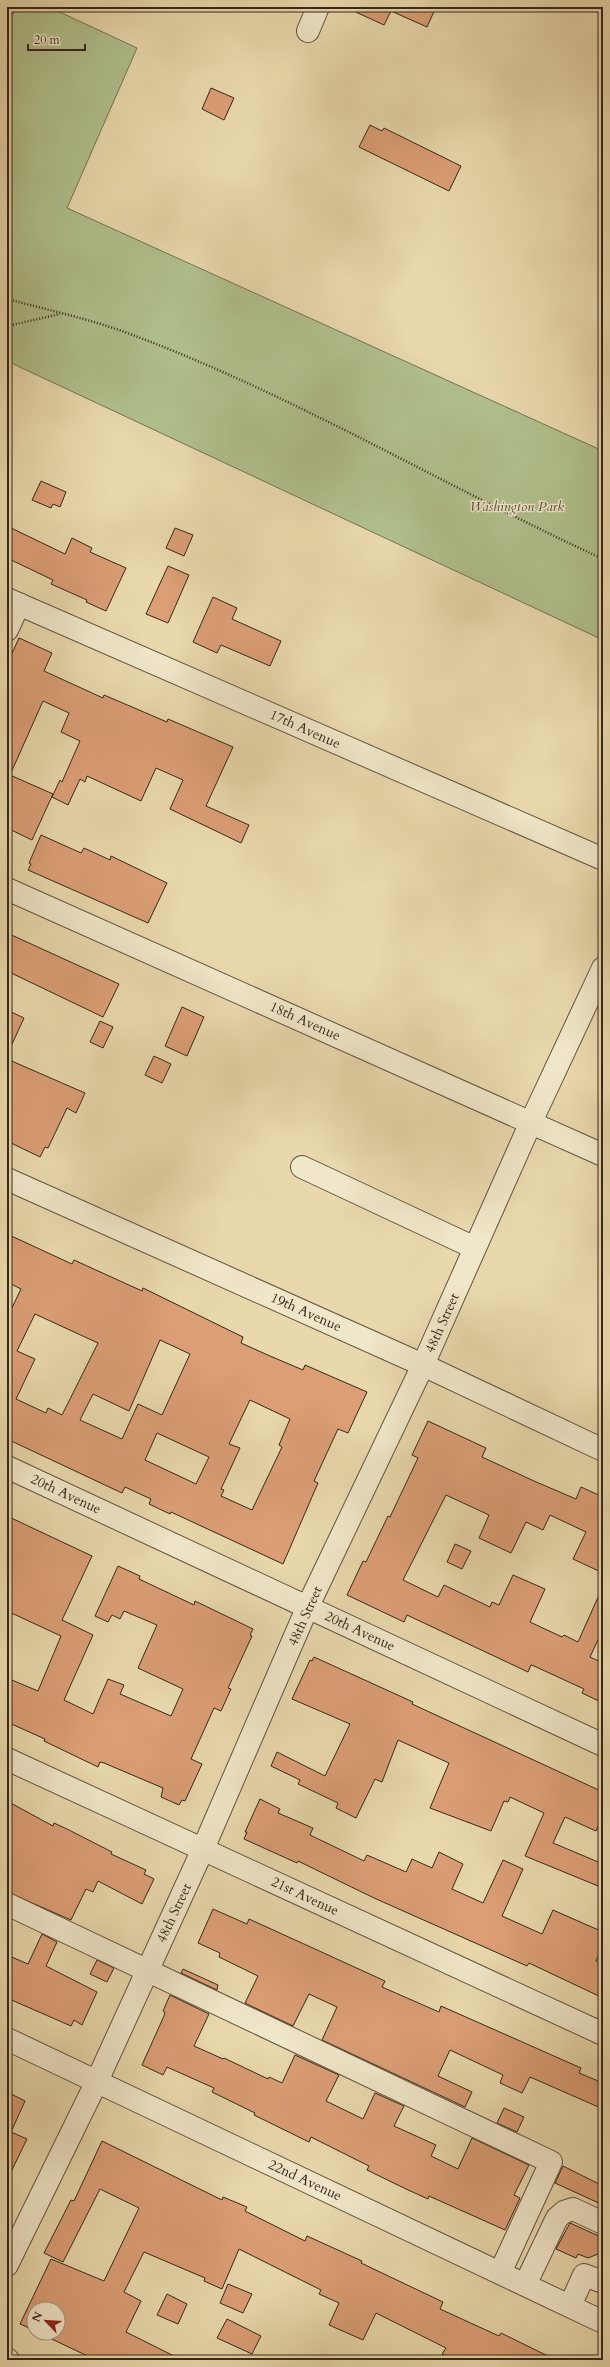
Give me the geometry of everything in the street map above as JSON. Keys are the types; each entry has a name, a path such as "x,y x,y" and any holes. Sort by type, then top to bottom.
{"street":[{"path":"308,31 318,7"},
{"path":"7,630 13,601"},
{"name":"17th Avenue","path":"13,601 603,859"},
{"name":"18th Avenue","path":"7,889 603,1155"},
{"name":"48th Street","path":"7,2264 97,2081 203,1849 308,1606 424,1365 531,1122 603,968"},
{"path":"302,1167 476,1248"},
{"name":"19th Avenue","path":"7,1179 424,1365 603,1450"},
{"name":"20th Avenue","path":"7,1467 308,1606 603,1745"},
{"name":"21st Avenue","path":"7,1759 603,2034"},
{"path":"7,1904 551,2162 500,2273"},
{"name":"22nd Avenue","path":"7,2039 603,2322"},
{"path":"525,2285 557,2218 564,2212 573,2209 603,2223"},
{"path":"570,2306 584,2275 603,2282"}],"path":[{"path":"7,299 129,334 198,361 365,439 535,528 603,559"},
{"path":"7,326 60,314"}],"green space":[{"name":"Washington Park","path":"16,7 49,7 137,48 67,208 603,451 603,640 7,361 7,27"}],"building":[{"path":"345,7 436,7 427,27 391,11 384,25"},
{"path":"211,88 234,98 224,120 202,109"},
{"path":"370,125 382,131 384,128 461,166 449,191 359,147"},
{"path":"41,481 66,492 60,507 53,504 51,508 32,500"},
{"path":"7,526 65,554 72,538 92,548 90,552 126,568 106,611 86,602 87,600 51,584 53,580 7,558"},
{"path":"175,528 193,535 184,556 166,548"},
{"path":"168,566 189,575 168,623 146,614"},
{"path":"213,597 237,608 232,619 281,641 270,666 221,645 217,653 193,642"},
{"path":"19,638 52,653 44,671 103,698 104,695 167,722 168,719 233,747 206,806 249,825 241,843 170,809 183,780 156,768 141,801 87,776 85,782 80,779 68,805 52,797 60,780 62,782 80,741 61,732 69,713 43,701 10,775 53,794 32,840 7,828 7,664"},
{"path":"41,835 81,853 84,848 110,860 111,856 167,883 148,923 28,870 31,864 29,863"},
{"path":"7,933 119,984 103,1017 7,971"},
{"path":"182,1007 204,1017 187,1056 165,1046"},
{"path":"7,1010 24,1018 7,1055"},
{"path":"100,1021 113,1027 103,1048 90,1042"},
{"path":"154,1056 171,1064 162,1083 145,1075"},
{"path":"7,1059 85,1093 76,1113 67,1108 48,1148 45,1147 40,1157 7,1141"},
{"path":"7,1234 72,1264 74,1260 142,1291 143,1288 243,1337 241,1343 270,1356 303,1370 305,1365 367,1392 348,1433 338,1429 314,1481 318,1483 283,1564 171,1512 170,1514 149,1504 151,1499 125,1487 122,1493 7,1439 7,1318 21,1289 7,1282","holes":["35,1314 98,1343 62,1415 48,1408 46,1413 16,1399 35,1359 17,1351","160,1340 190,1354 162,1415 138,1404 122,1439 80,1420 93,1394 129,1411","250,1400 290,1419 279,1445 282,1447 252,1510 221,1496 224,1490 221,1489 240,1448 229,1444","157,1433 209,1457 196,1484 145,1460"]},
{"path":"428,1421 486,1448 482,1457 534,1481 576,1499 581,1487 603,1497 603,1573 573,1559 586,1532 550,1515 543,1530 526,1522 511,1553 479,1538 489,1515 446,1495 403,1580 438,1597 444,1585 490,1607 492,1602 499,1605 513,1575 545,1589 530,1622 562,1637 564,1635 578,1642 603,1586 603,1629 590,1657 603,1663 603,1703 582,1693 584,1689 534,1666 531,1665 528,1672 407,1615 404,1622 347,1595 363,1561 366,1562 388,1516 390,1517 418,1458 412,1455"},
{"path":"7,1516 92,1556 62,1620 93,1635 64,1700 93,1714 108,1679 124,1685 120,1694 171,1716 183,1689 138,1668 157,1625 124,1611 120,1619 112,1615 108,1622 95,1616 118,1566 140,1576 139,1579 194,1605 195,1601 253,1629 250,1635 252,1636 228,1688 231,1689 221,1711 214,1708 191,1759 202,1764 185,1801 182,1800 179,1805 161,1797 163,1788 104,1763 100,1762 98,1767 44,1741 45,1739 7,1722 7,1678 38,1691 61,1636 7,1611"},
{"path":"455,1544 471,1551 462,1569 447,1562"},
{"path":"314,1657 603,1792 603,1815 596,1831 565,1817 553,1843 603,1864 603,1888 525,1856 544,1813 510,1797 508,1802 504,1801 491,1831 430,1808 449,1763 398,1740 382,1782 375,1779 356,1818 336,1808 338,1803 298,1784 300,1780 271,1766 277,1752 325,1776 350,1724 292,1699 310,1660 312,1661"},
{"path":"260,1799 280,1809 278,1813 313,1828 310,1835 364,1861 367,1855 406,1872 412,1859 432,1868 439,1852 463,1864 452,1889 483,1903 503,1860 523,1869 502,1916 542,1934 553,1910 603,1932 603,1946 596,1961 603,1964 603,1998 529,1963 527,1966 374,1898 298,1861 297,1863 244,1839 247,1832 245,1832"},
{"path":"7,1801 53,1826 54,1823 69,1830 112,1852 111,1854 146,1870 144,1874 154,1879 142,1904 98,1881 93,1892 86,1889 71,1920 7,1892"},
{"path":"213,1909 247,1924 249,1919 385,1981 382,1987 439,2012 441,2006 581,2068 579,2073 603,2083 603,2109 530,2077 522,2093 500,2083 503,2075 450,2050 438,2076 472,2092 465,2107 322,2040 337,2007 309,1994 293,2026 245,2003 258,1976 219,1957 220,1953 198,1943"},
{"path":"42,1934 57,1942 46,1966 97,1992 82,2025 74,2020 71,2026 7,1998 7,1955 28,1964"},
{"path":"97,1960 114,1968 107,1982 90,1974"},
{"path":"183,1969 218,1985 217,1990 181,1973"},
{"path":"170,1995 209,2014 194,2046 223,2059 224,2058 268,2079 269,2077 282,2083 295,2055 339,2075 326,2101 363,2119 375,2093 404,2106 394,2126 436,2145 431,2156 458,2169 472,2138 529,2165 514,2195 520,2198 505,2230 429,2196 428,2199 406,2189 367,2170 369,2166 311,2137 309,2142 254,2115 255,2113 212,2092 214,2088 167,2067 163,2075 142,2065 164,2016 165,2012 163,2011"},
{"path":"7,2092 25,2101 11,2132 27,2139 7,2180"},
{"path":"504,2108 524,2117 517,2132 497,2123"},
{"path":"102,2141 222,2200 223,2197 247,2207 245,2211 305,2241 307,2236 362,2261 361,2263 443,2302 440,2309 499,2336 501,2333 556,2360 455,2360 442,2354 446,2348 376,2313 363,2340 329,2325 339,2303 319,2294 321,2290 239,2249 222,2289 204,2281 205,2278 144,2252 124,2292 141,2301 126,2332 182,2360 96,2360 56,2341 66,2341 66,2301 31,2301 51,2259 104,2281 139,2208 100,2189 63,2262 44,2253 71,2200 74,2201"},
{"path":"563,2166 603,2186 603,2205 555,2183"},
{"path":"570,2223 603,2238 603,2252 588,2258 578,2254 576,2258 556,2249"},
{"path":"228,2284 252,2294 243,2313 220,2303"},
{"path":"167,2294 187,2304 178,2324 157,2315"},
{"path":"26,2311 26,2327 20,2324"},
{"path":"227,2319 261,2336 252,2354 217,2338"}]}
